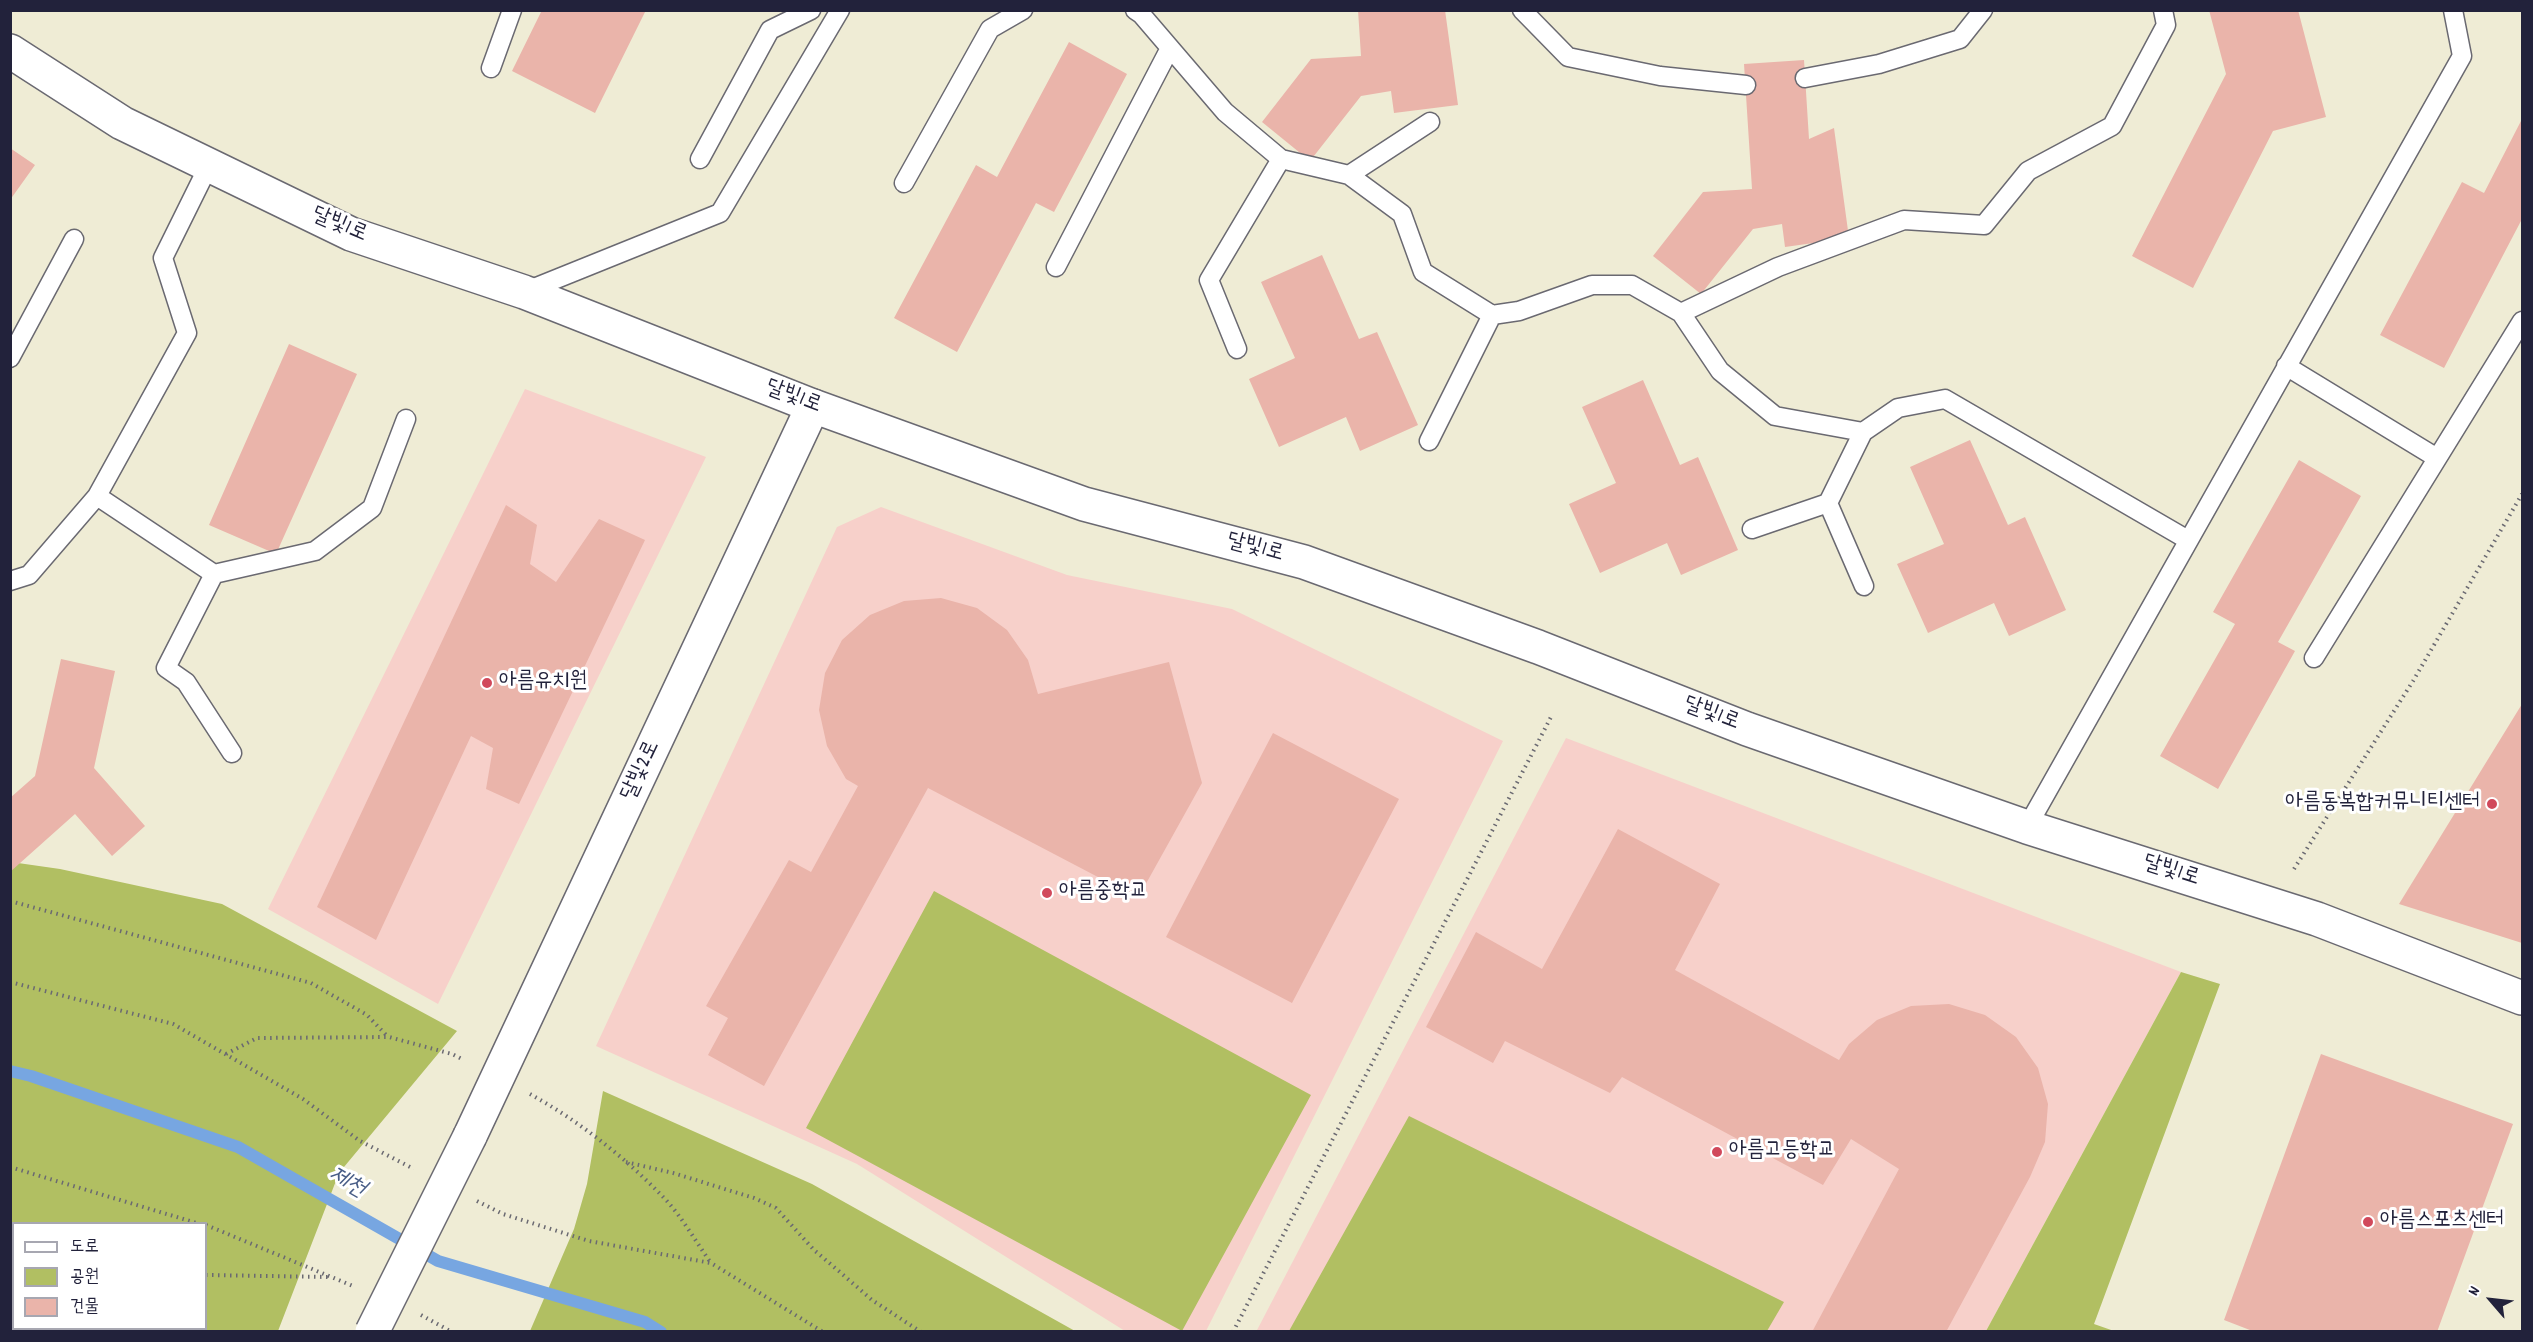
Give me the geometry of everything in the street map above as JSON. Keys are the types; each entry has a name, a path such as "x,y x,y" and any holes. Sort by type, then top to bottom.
{"street":[{"name":"달빛1로","path":"10,51 122,123 351,234 524,292 813,406 1084,504 1315,566 1538,647 1746,729 2027,827 2317,919 2523,998"},
{"name":"달빛2로","path":"372,1332 470,1136 813,406"}],"lane":[{"path":"491,68 512,10"},
{"path":"700,159 770,30 811,10"},
{"path":"524,292 720,213 840,10"},
{"path":"904,183 990,29 1023,10"},
{"path":"1135,10 1141,14 1225,112 1281,159 1349,175 1402,214 1423,272 1492,315 1519,311 1592,285 1632,285 1680,313 1720,371 1775,416 1863,432"},
{"path":"1522,10 1568,57 1660,76 1746,85"},
{"path":"1805,78 1879,64 1960,39 1983,10"},
{"path":"1680,313 1778,267 1904,220 1984,225 2028,171 2112,126 2166,25 2163,10"},
{"path":"2027,827 2462,56 2453,10"},
{"path":"1056,267 1170,48"},
{"path":"1349,175 1430,122"},
{"path":"1237,349 1209,280 1281,159"},
{"path":"10,581 29,575 97,496 187,333 163,258 209,165"},
{"path":"10,358 74,239"},
{"path":"1430,441 1492,315"},
{"path":"2314,658 2523,321"},
{"path":"2286,366 2437,458"},
{"path":"1752,529 1828,503 1863,432 1898,408 1945,399 2188,540"},
{"path":"97,496 214,574 315,551 372,508 406,419"},
{"path":"1828,503 1864,586"},
{"path":"214,574 166,668 186,682 232,753"}],"path":[{"path":"2294,869 2413,681 2523,494"},
{"path":"1233,1332 1552,714"},
{"path":"10,901 311,983 367,1015 389,1037"},
{"path":"226,1054 257,1038 389,1037 452,1054 551,1106 611,1148 666,1200 711,1263"},
{"path":"625,1162 673,1173 754,1198 777,1208 814,1250 872,1300 921,1332"},
{"path":"10,1167 193,1222"},
{"path":"207,1225 332,1277 207,1275"}],"shaded area":[{"name":"아름유치원","path":"525,389 706,457 438,1004 268,909"},
{"name":"아름중학교","path":"881,507 1067,575 1232,609 1503,741 1206,1331 1125,1331 857,1164 596,1046 837,527"},
{"name":"아름고등학교","path":"1566,738 2181,972 1986,1331 1256,1332"}],"green space":[{"path":"11,862 60,869 222,904 457,1031 339,1173 278,1331 11,1332"},
{"path":"934,891 1311,1095 1182,1331 806,1128"},
{"path":"2181,972 2220,984 2094,1324 2114,1331 1986,1331"},
{"path":"603,1091 812,1184 1075,1331 530,1331 574,1229 587,1184"},
{"path":"1409,1116 1784,1302 1767,1331 1289,1331"}],"building":[{"path":"542,10 646,10 595,113 512,71"},
{"path":"1358,10 1445,10 1458,105 1394,113 1391,91 1361,96 1310,161 1262,122 1311,59 1361,56"},
{"path":"2209,10 2298,10 2326,117 2273,131 2193,288 2132,256 2226,74"},
{"path":"1069,42 1127,74 1054,212 1036,203 957,352 894,318 976,165 997,177"},
{"path":"1804,60 1809,139 1834,128 1849,238 1785,247 1782,224 1753,229 1701,294 1653,256 1703,192 1752,189 1744,64"},
{"path":"2522,119 2522,219 2444,368 2380,335 2462,182 2484,193"},
{"path":"10,148 35,165 10,200"},
{"path":"1322,255 1359,339 1377,332 1418,425 1360,451 1346,417 1279,447 1249,379 1295,358 1261,282"},
{"path":"289,344 357,374 276,554 209,525"},
{"path":"1643,380 1680,465 1698,457 1738,550 1681,575 1667,543 1600,573 1569,504 1616,483 1582,407"},
{"path":"1970,440 2008,525 2025,517 2066,610 2009,636 1994,603 1928,633 1897,564 1944,544 1910,467"},
{"path":"2299,460 2361,496 2278,642 2295,651 2218,789 2160,756 2235,624 2213,612"},
{"path":"506,505 537,525 530,564 556,582 599,519 645,540 519,804 486,789 493,748 471,736 376,940 317,907"},
{"path":"941,598 977,608 1007,630 1028,660 1038,694 1169,662 1202,783 1138,898 928,788 764,1086 708,1055 728,1018 706,1006 789,860 811,872 858,786 846,779 827,746 819,710 825,673 842,640 870,615 904,601"},
{"path":"61,659 115,671 94,768 145,826 112,856 75,814 10,872 10,798 35,776"},
{"name":"아름동복합커뮤니티센터","path":"2522,704 2522,943 2399,904"},
{"path":"1273,733 1399,799 1292,1003 1166,937"},
{"path":"1618,829 1720,884 1675,970 1839,1060 1849,1044 1877,1020 1911,1006 1949,1004 1985,1015 2016,1037 2038,1068 2048,1104 2045,1142 2030,1177 1946,1332 1812,1332 1899,1169 1851,1139 1823,1185 1622,1077 1610,1093 1505,1041 1493,1063 1426,1027 1476,932 1542,969"},
{"name":"아름스포츠센터","path":"2321,1054 2513,1124 2437,1332 2255,1332 2224,1320"}],"waterway":[{"name":"제천","path":"10,1071 31,1076 238,1147 438,1261 645,1322 661,1332"}],"place":[{"name":"아름유치원","path":"487,683"},
{"name":"아름동복합커뮤니티센터","path":"2492,804"},
{"name":"아름중학교","path":"1047,893"},
{"name":"아름고등학교","path":"1717,1152"},
{"name":"아름스포츠센터","path":"2368,1222"}]}
